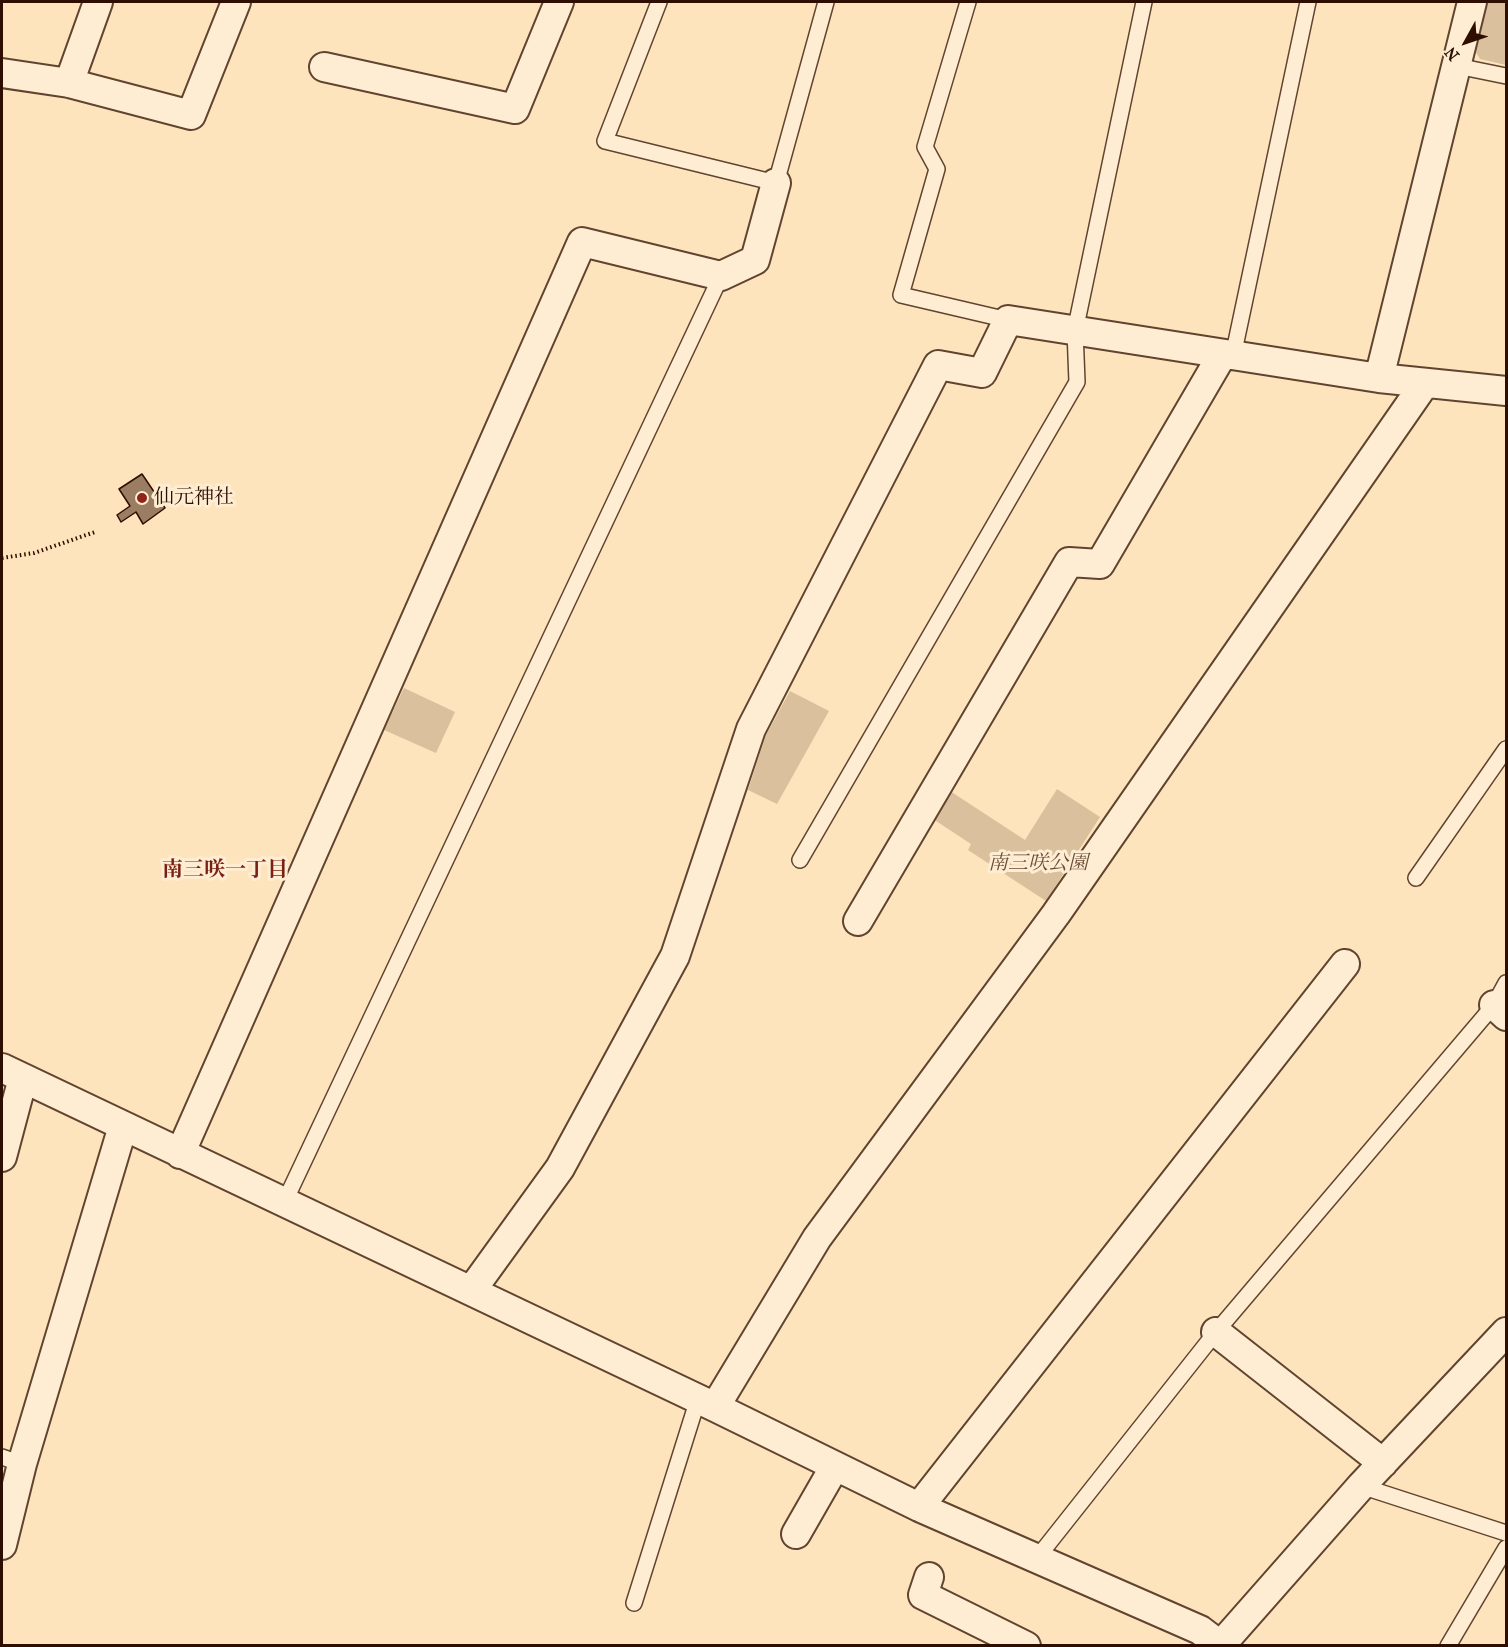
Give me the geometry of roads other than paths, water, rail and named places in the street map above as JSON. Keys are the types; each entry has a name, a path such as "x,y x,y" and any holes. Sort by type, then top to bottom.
{"street":[{"path":"69,83 98,2"},
{"path":"2,73 69,83 191,115 236,2"},
{"path":"324,67 515,109 559,2"},
{"path":"1379,378 1472,2"},
{"path":"180,1154 582,242 721,276 755,260 776,183"},
{"path":"471,1291 560,1168 675,956 751,729 938,366 982,373 1008,320 1379,378 1506,392"},
{"path":"858,921 1069,562 1100,564 1228,355"},
{"path":"706,1403 817,1238 1056,914 1425,383"},
{"path":"919,1508 1345,964"},
{"path":"2,1157 12,1073 180,1154 285,1201 919,1508 1200,1630 1220,1645 1361,1486 1506,1332"},
{"path":"2,1545 12,1460 123,1126"},
{"path":"1216,1332 1383,1463"},
{"path":"796,1534 835,1466"},
{"path":"929,1577 923,1595 1026,1646"}],"lane":[{"path":"658,2 605,141 776,183 826,2"},
{"path":"968,2 925,147 937,170 902,295 1008,320"},
{"path":"800,860 1077,382 1075,331 1144,2"},
{"path":"1228,355 1308,2"},
{"path":"1457,66 1506,76"},
{"path":"285,1201 721,276"},
{"path":"1416,879 1506,749"},
{"path":"1037,1558 1216,1332 1502,1001"},
{"path":"634,1603 706,1403"},
{"path":"1361,1486 1506,1533"},
{"path":"1448,1646 1506,1548"}],"place":[{"name":"仙元神社","path":"142,498"}],"district":[{"name":"南三咲一丁目","path":"225,871"}],"park label":[{"name":"南三咲公園","path":"1038,864"}]}
